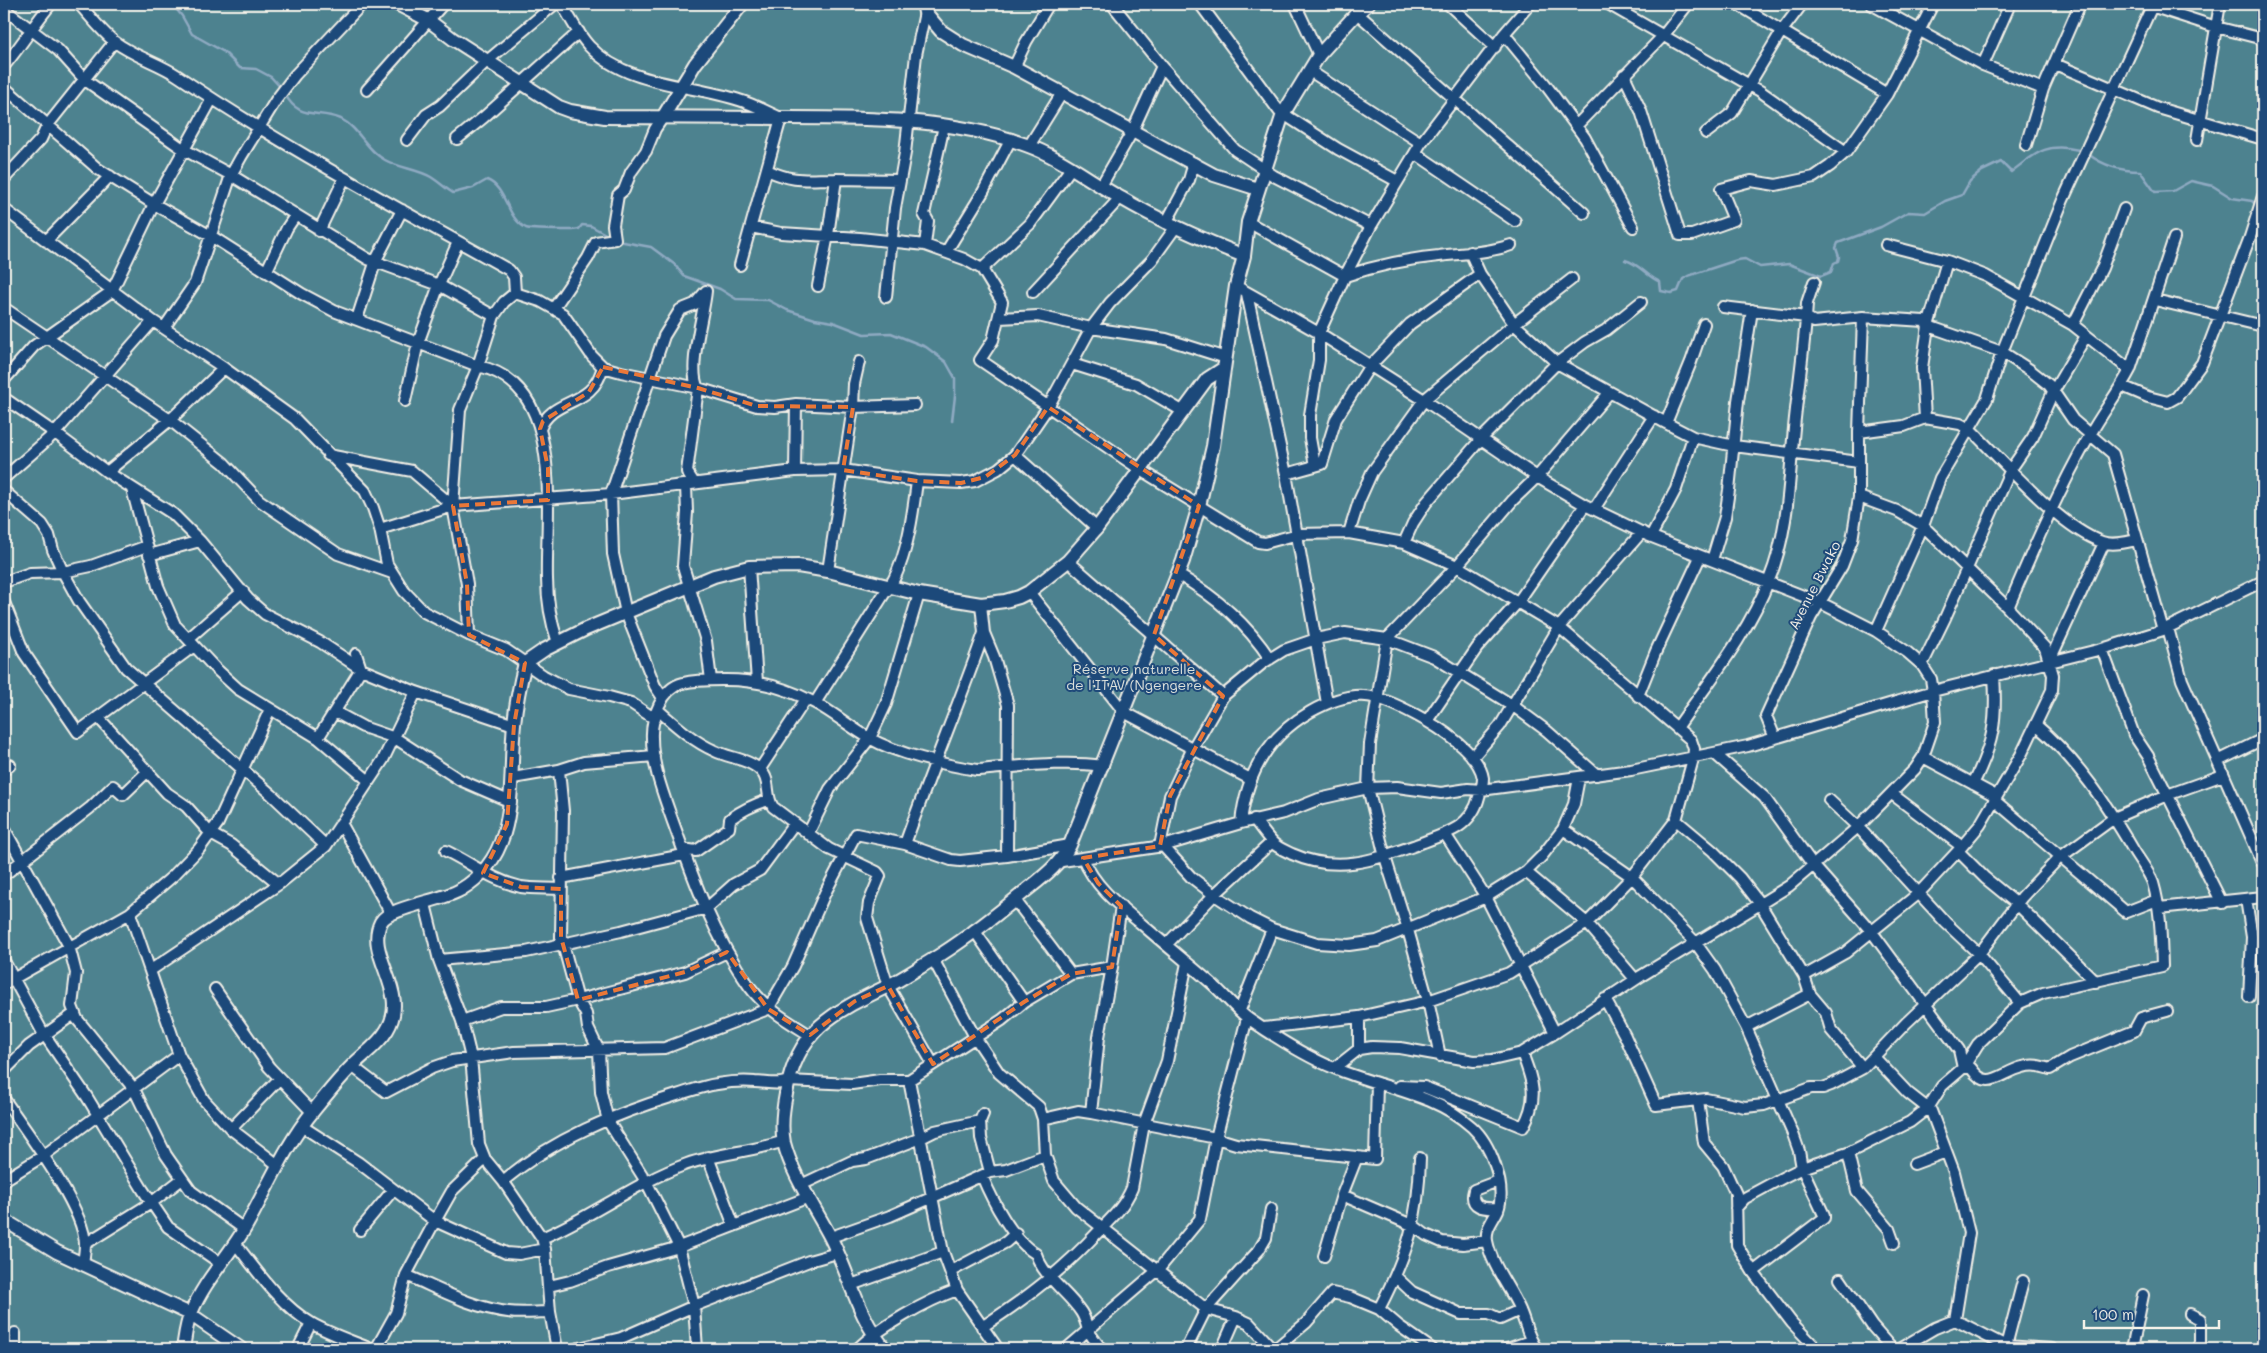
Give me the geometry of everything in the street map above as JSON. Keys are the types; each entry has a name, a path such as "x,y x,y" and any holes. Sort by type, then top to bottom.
{"street":[{"path":"4,66 24,42 30,28 51,4"},
{"path":"79,4 114,42 150,62 164,67 212,99 344,179 508,270 514,277 515,293"},
{"path":"164,328 195,283 231,176 259,127 295,75 362,4"},
{"path":"396,4 428,20 487,61 570,111 605,118 871,117 944,126 1011,139 1072,168 1170,226 1244,256"},
{"path":"367,90 443,4"},
{"path":"407,140 426,114 440,106 487,61 555,4"},
{"path":"562,4 589,46 601,57 619,67 638,76 739,100 781,118"},
{"path":"557,310 556,305 588,258 596,242 615,238 613,225 618,195 624,190 630,172 646,151 655,129 695,64 742,4"},
{"path":"1014,67 1026,42 1049,4"},
{"path":"1112,4 1162,66 1235,150 1264,170 1371,226"},
{"path":"1200,4 1279,111 1338,149 1397,181"},
{"path":"1294,4 1319,55"},
{"path":"885,1349 873,1334 831,1237 802,1185 784,1141 783,1111 792,1068 810,1035 826,1020 855,1001 888,986 933,960 1015,900 1062,861 1103,766 1178,574 1200,506 1214,446 1236,286 1244,256 1248,222 1283,114 1319,55 1357,13 1368,4"},
{"path":"1448,4 1495,47"},
{"path":"1314,466 1310,438 1310,415 1319,360 1319,333 1345,276 1371,226 1418,148 1454,98 1530,4"},
{"path":"1608,4 1749,85 1791,112 1846,152"},
{"path":"1576,126 1662,36 1688,4"},
{"path":"1737,4 1887,94"},
{"path":"1706,133 1732,113 1781,32 1802,4"},
{"path":"1871,4 1983,66 2043,89"},
{"path":"1624,75 1641,111 1680,235 1692,235 1734,220 1721,189 1751,181 1776,185 1814,177 1846,152 1887,94 1933,4"},
{"path":"1983,66 2010,4"},
{"path":"2026,145 2043,89 2080,4"},
{"path":"2197,140 2220,4"},
{"path":"1876,631 1923,526 1940,478 1987,399 2002,352 2063,200 2114,91 2150,5 2216,27 2263,39"},
{"path":"924,8 941,31 964,45 1014,67 1214,175 1258,189"},
{"path":"886,297 905,153 907,122 924,8"},
{"path":"4,9 58,50 85,80 183,149 368,259 376,260 439,285 494,316"},
{"path":"1357,13 1584,213"},
{"path":"456,139 478,122 579,32"},
{"path":"1504,34 1545,84 1585,138 1632,227"},
{"path":"4,179 41,139 47,126 114,42"},
{"path":"2055,64 2114,91 2158,108 2201,119 2263,139"},
{"path":"1101,186 1132,132 1162,66"},
{"path":"1310,71 1418,148 1515,221"},
{"path":"4,88 47,126 110,176 154,204 211,236 266,272 334,311 478,366 495,370 517,384 540,429 548,468 547,581 550,618 558,643"},
{"path":"1029,146 1062,93"},
{"path":"4,380 34,346 112,291 154,204 212,99"},
{"path":"740,265 781,118"},
{"path":"925,245 928,221 924,214 944,126"},
{"path":"946,252 983,192 1011,139"},
{"path":"380,530 453,506 611,494 690,485 710,480 795,471 843,470 917,481 960,483 975,481 998,468 1015,455 1048,407 1091,328 1110,303 1152,260 1170,226 1194,164"},
{"path":"982,269 1030,224 1072,168"},
{"path":"767,170 784,178 796,180 900,180"},
{"path":"46,241 110,176"},
{"path":"319,231 344,179"},
{"path":"818,286 836,179"},
{"path":"2122,386 2148,397 2168,402 2177,397 2202,363 2250,237 2263,196"},
{"path":"1033,292 1120,198"},
{"path":"4,209 153,321 224,368 295,419 364,491 373,508 380,530 387,564 392,573 424,612 469,635 506,650 569,689 609,696 631,703 657,714 714,751 760,769 766,779 768,800 773,807 842,857 877,872 880,876 866,914 888,986 933,1064"},
{"path":"2073,325 2102,268 2124,209"},
{"path":"356,320 376,260 402,210"},
{"path":"266,272 287,228 296,216"},
{"path":"1248,222 1345,276 1383,266 1436,256 1484,252 1511,245"},
{"path":"751,227 781,233 828,235 925,245 946,252 982,269 1002,302 993,340 980,360 1141,470 1258,542 1265,543 1298,534 1349,533 1404,543 1457,566 1559,627 1691,740 1694,749 1693,759 1676,820 1632,877 1587,923 1509,973 1494,979 1428,1000 1360,1017 1264,1028"},
{"path":"2008,608 2051,508 2090,434 2122,386 2130,370 2155,300 2174,238"},
{"path":"405,401 418,343 439,285 458,242"},
{"path":"1886,245 1947,261 1986,276 2026,296 2073,325 2130,370"},
{"path":"1470,252 1480,274 1514,324 1557,363 1666,423 1693,437 1734,446 1859,462"},
{"path":"1925,418 1922,385 1928,326 1947,261"},
{"path":"1286,474 1322,464 1336,419 1368,367 1410,324 1480,274"},
{"path":"1349,533 1359,501 1372,472 1424,400 1514,324 1572,279"},
{"path":"1677,728 1740,637 1769,581 1779,551 1788,509 1791,453 1807,303 1814,282"},
{"path":"1236,286 1247,294 1319,333 1368,367 1424,400 1537,477 1589,507 1700,557 1769,581 1821,603 1876,631 1907,652 1922,665 1931,679 1933,691 1935,722 1923,757 1915,770 1858,827 1789,886 1695,942 1522,1053 1492,1060 1474,1060 1400,1048 1372,1047 1359,1049 1335,1068"},
{"path":"663,698 655,686 626,613 613,554 611,494 664,336 680,310 687,309 695,304 706,289 705,312 699,331 695,362 698,388 687,472 690,485 683,566 706,641 711,680"},
{"path":"515,293 540,301 563,314 592,356 603,367 650,379 698,388 757,406 775,407 796,404 853,407 915,406"},
{"path":"469,635 467,584 453,506 460,410 478,366 494,316 504,302 515,293"},
{"path":"1247,294 1298,534 1327,703"},
{"path":"2155,300 2263,326"},
{"path":"1404,543 1413,523 1426,503 1481,439 1557,363 1585,342 1606,330 1641,302"},
{"path":"1723,307 1806,317 1814,322 1863,317 1924,321 1928,326 2002,352 2049,385 2073,420 2113,454 2137,540 2182,680 2263,864"},
{"path":"4,308 170,420 224,463 259,500 338,554 392,573"},
{"path":"1712,560 1725,516 1738,401 1752,310"},
{"path":"999,318 1038,316 1091,328 1166,339 1225,363"},
{"name":"Avenue Bwako","path":"1775,738 1766,716 1811,617 1842,566 1852,540 1859,497 1858,432 1863,317"},
{"path":"4,478 55,433 153,321"},
{"path":"1666,423 1704,324"},
{"path":"1922,665 2011,469 2033,437 2053,392 2086,336"},
{"path":"828,571 853,407 854,384 859,362"},
{"path":"183,1349 190,1314 220,1263 244,1229 278,1165 312,1112 352,1066 386,1032 395,1013 394,994 380,952 378,939 381,921 390,912 426,904 460,890 483,873 490,864 507,824 511,802 514,725 525,663 558,643 688,586 714,576 749,567 798,566 892,585 919,594 981,604 1005,601 1029,592 1068,562 1097,528 1208,379 1225,363"},
{"path":"1072,364 1136,384 1184,412"},
{"path":"540,429 543,421 549,415 589,392 599,380 603,367"},
{"path":"107,472 170,420 224,368"},
{"path":"1440,1056 1428,1000 1385,857 1368,788 1370,744 1379,699 1387,640 1457,566 1513,500 1537,477 1610,392"},
{"path":"4,398 107,472 174,514 265,614 320,642 361,669 416,692 514,725"},
{"path":"795,471 796,404"},
{"path":"1427,721 1477,648 1518,602 1654,416"},
{"path":"1858,432 1904,426 1925,418 1960,424 1970,429 2051,508 2076,529 2104,543 2137,540"},
{"path":"1472,758 1500,726 1559,627 1646,534 1676,489 1693,437"},
{"path":"328,455 412,472 453,506"},
{"path":"1015,455 1097,528"},
{"path":"760,769 892,585 900,565 914,508 917,481"},
{"path":"132,489 148,550 166,606 175,624 238,689 318,738 369,781"},
{"path":"4,491 42,524 49,535 53,550 63,572 94,624 115,654 136,678 144,682 272,795 326,846"},
{"path":"1804,976 1838,958 1872,932 1918,894 1960,849 1980,825 2036,726 2052,690 2053,675 2045,648 2008,608 1923,526 1897,511 1859,497"},
{"path":"4,582 30,573 63,572 148,550 200,541"},
{"path":"2050,660 2104,543"},
{"path":"1638,696 1656,651 1700,557"},
{"path":"1068,562 1223,696"},
{"path":"749,567 756,641 757,682"},
{"path":"1178,574 1200,587 1238,618 1254,636 1270,659"},
{"path":"1062,861 1161,846 1241,822 1284,813 1319,799 1368,788 1390,786 1441,793 1481,790 1580,778 1715,754 1933,691 2050,660 2102,649 2165,629 2263,581"},
{"path":"4,602 24,653 78,732 144,682 191,642 243,592"},
{"path":"1029,592 1124,712 1250,779"},
{"path":"808,834 830,789 870,738 886,704 919,594"},
{"path":"981,604 984,633 994,657 1008,705 1007,856"},
{"path":"905,844 934,762 963,692 984,633"},
{"path":"1161,846 1170,796 1193,748 1223,696 1236,684 1284,650 1316,639 1345,633 1387,640 1434,658 1461,673 1512,705 1546,731 1597,775"},
{"path":"2102,649 2134,735 2148,756 2222,903"},
{"path":"318,738 361,669 356,654"},
{"path":"1974,784 1990,747 1995,728 1994,675"},
{"path":"810,1035 768,1009 750,987 727,952 684,852 665,799 652,740 657,714 663,698 670,690 683,683 711,680 757,682 778,687 810,701 870,738 934,762 977,770 1048,764 1084,763 1103,766"},
{"path":"151,970 278,884 326,846 395,738 416,692"},
{"path":"1241,822 1250,779 1261,758 1280,735 1299,718 1345,696 1357,694 1379,699 1398,705 1427,721 1455,740 1472,758 1482,776 1478,803 1470,816 1459,826 1445,834 1385,857 1361,863 1330,864 1300,857 1272,842 1254,820"},
{"path":"4,984 68,946 130,913 173,876 210,834 270,709"},
{"path":"335,712 362,727 395,738 460,780 511,802"},
{"path":"98,717 168,793 186,806 210,834 231,845 278,884"},
{"path":"1736,1208 1745,1198 1802,1168 1848,1153 1910,1122 1928,1108 1942,1086 1963,1068 1978,1044 2020,1002 2043,993 2162,966 2158,904 2152,882 2114,818 2085,776 2056,742 2036,726"},
{"path":"2218,762 2263,739"},
{"path":"1715,754 1764,797 1813,865 1872,932 1959,1050 1963,1068"},
{"path":"513,778 559,770 584,762 654,756"},
{"path":"1923,757 1974,784 1995,798 2059,858 2126,912 2158,904 2222,903 2263,897"},
{"path":"559,770 563,811 560,889 561,937 565,944 578,1000 586,1014 588,1028 599,1051 601,1092 608,1120 647,1183 679,1247 694,1306 697,1349"},
{"path":"4,875 90,808 113,786 123,795 148,771"},
{"path":"1606,1000 1625,1036 1656,1104 1706,1099 1745,1107 1777,1101 1811,1088 1823,1088 1863,1068 1874,1058 1888,1041 1979,954 2018,904 2059,858 2114,818 2167,795 2223,775"},
{"path":"1161,846 1191,878 1250,918 1272,929 1317,943 1349,945 1376,941 1486,898 1526,872 1542,856 1563,829 1574,804 1580,778"},
{"path":"1892,794 1960,849 1985,878 2018,904 2096,982"},
{"path":"561,878 696,851 729,828 730,819 756,803 768,800"},
{"path":"1829,800 1858,827 1918,894 1979,954 2020,1002"},
{"path":"1676,820 1713,851 1740,878 1760,904 1804,976 1810,994 1826,1013 1831,1030 1863,1068"},
{"path":"341,823 390,912"},
{"path":"439,960 526,952 707,908 734,884 760,870 794,824"},
{"path":"4,828 68,946 76,974 72,997 74,1014 134,1089 166,1155 182,1179 192,1191 244,1229"},
{"path":"1563,829 1632,877 1695,942 1716,970 1746,1026 1799,1151 1802,1168 1824,1215 1824,1218 1753,1272"},
{"path":"352,1066 386,1092 432,1068 452,1061 514,1052 664,1048 768,1009 793,966 842,857 856,834 905,844 941,857 960,861 1007,856 1070,845"},
{"path":"1445,834 1486,898 1522,964 1555,1033"},
{"path":"1166,945 1214,895 1272,842"},
{"path":"446,851 470,863 483,873 521,887 560,889"},
{"path":"1083,858 1098,883 1113,901 1187,963 1247,1018 1335,1068 1378,1083 1393,1086 1424,1087 1523,1127 1534,1102 1533,1083 1522,1053"},
{"path":"1526,872 1587,923 1635,980"},
{"path":"2246,899 2252,936 2249,997"},
{"path":"1015,900 1071,974"},
{"path":"426,904 439,960 462,1021 471,1058 479,1144 485,1159 503,1181 542,1238 550,1286 550,1312 558,1349"},
{"path":"1091,1113 1099,1037 1121,906"},
{"path":"130,913 179,1055 204,1100 232,1129 278,1165"},
{"path":"1240,1010 1272,929"},
{"path":"974,930 1024,1002"},
{"path":"462,1021 501,1006 546,1007 578,1000 685,972 727,952"},
{"path":"933,960 975,1037 999,1073 1039,1107 1043,1119 1045,1155 1054,1181 1076,1207 1101,1229 1158,1270 1206,1309 1236,1317 1249,1323 1274,1349 1306,1323 1332,1293 1350,1297 1379,1309 1399,1326 1432,1349"},
{"path":"4,961 44,1034 168,1227 220,1263"},
{"path":"982,1327 1028,1297 1051,1279 1124,1204 1132,1188 1144,1124 1167,1061 1187,963"},
{"path":"503,1181 518,1169 562,1141 608,1120 659,1101 716,1084 755,1082 782,1084 788,1081 852,1084 880,1080 909,1080 1024,1002 1071,974 1112,967"},
{"path":"215,989 233,1017 279,1079 312,1112"},
{"path":"1746,1026 1810,994"},
{"path":"1963,1068 1970,1068 1976,1076 1987,1081 2021,1067 2036,1064 2050,1068 2070,1057 2134,1031 2141,1018 2168,1011"},
{"path":"4,1071 28,1046 74,1014"},
{"path":"1359,1049 1360,1017"},
{"path":"1066,1349 1158,1270 1200,1219 1216,1138 1247,1018"},
{"path":"4,1180 42,1156 98,1116 179,1055"},
{"path":"1874,1058 1908,1093 1928,1108 1954,1172 1969,1233 1955,1320"},
{"path":"232,1129 279,1079"},
{"path":"909,1080 943,1252 957,1290 998,1349"},
{"path":"1043,1119 1078,1112 1091,1113 1216,1138 1236,1144 1375,1158 1378,1083"},
{"path":"1393,1086 1446,1108 1473,1128 1490,1153 1496,1167 1498,1208 1487,1230 1487,1241 1500,1275 1520,1310 1534,1345 1507,1349"},
{"path":"4,1099 67,1195 79,1220 85,1244 83,1264"},
{"path":"1698,1100 1704,1143 1723,1166 1736,1194 1737,1245 1753,1272 1792,1323 1818,1349"},
{"path":"802,1185 852,1161 866,1159 935,1131 982,1117 981,1138 986,1174 994,1204 1027,1249 1036,1254 1039,1262 1051,1279 1080,1310 1086,1320 1089,1331 1101,1349"},
{"path":"303,1127 359,1163 435,1221 506,1253 518,1254 545,1249"},
{"path":"542,1238 570,1226 611,1200 686,1164 708,1157 763,1148 784,1141"},
{"path":"1914,1164 1946,1152"},
{"path":"1848,1153 1857,1192 1889,1229 1894,1244"},
{"path":"831,1237 890,1216 986,1174 1006,1170 1045,1155"},
{"path":"1324,1256 1342,1195 1357,1156"},
{"path":"708,1157 734,1226"},
{"path":"1379,1309 1396,1277 1414,1226 1420,1193 1420,1158"},
{"path":"376,1349 396,1313 406,1275 452,1191 485,1159"},
{"path":"85,1244 151,1203 182,1179"},
{"path":"1498,1181 1474,1190 1473,1194 1473,1201 1476,1206 1484,1209 1498,1208"},
{"path":"360,1230 393,1190"},
{"path":"1342,1195 1414,1226 1426,1235 1442,1242 1463,1244 1487,1241"},
{"path":"550,1286 679,1247 809,1197"},
{"path":"1186,1349 1206,1309 1259,1250 1266,1238 1271,1209"},
{"path":"4,1220 57,1252 190,1314 241,1349"},
{"path":"951,1270 1006,1242 1016,1233"},
{"path":"235,1243 278,1297 311,1323 371,1349"},
{"path":"851,1285 943,1252"},
{"path":"575,1349 621,1338 694,1306 809,1261 837,1253"},
{"path":"406,1275 470,1303 497,1310 518,1313 550,1312"},
{"path":"1396,1277 1412,1292 1461,1314 1489,1314 1500,1319 1520,1310"},
{"path":"1840,1279 1872,1326 1892,1349"},
{"path":"2006,1346 2023,1281"},
{"path":"856,1349 873,1334 914,1310 957,1290"},
{"path":"2132,1349 2143,1295"},
{"path":"2190,1314 2200,1319 2200,1349"},
{"path":"1222,1349 1236,1317"},
{"path":"1899,1349 1941,1325 1955,1320 2006,1346 2052,1349"},
{"path":"298,1349 311,1323"},
{"path":"15,1333 15,1349"}],"highlighted area":[{"path":"603,367 698,388 757,406 853,407 843,470 917,481 961,483 985,477 1015,455 1048,407 1199,506 1154,635 1223,696 1170,796 1160,846 1083,858 1098,883 1121,906 1112,967 1071,974 1024,1002 933,1064 888,986 855,1001 810,1035 768,1009 727,952 685,972 578,1000 561,937 561,889 521,887 483,873 507,824 514,725 525,663 469,635 467,584 453,506 548,500 548,468 540,429 543,421 589,392"}],"green space":[{"name":"Réserve naturelle de l'ITAV (Ngengere","path":"4,4 2263,4 2263,1349 4,1349"}],"waterway":[{"path":"172,4 182,16 192,34 224,52 240,68 256,69 271,77 281,88"},
{"path":"285,94 296,108 310,113 341,119 353,128 378,156 390,163 431,177 453,193 473,188 487,180 499,189 514,217 526,228 573,230 579,229 582,225 591,226 611,237"},
{"path":"1625,260 1635,264 1660,282 1661,291 1671,293 1678,291 1683,279 1688,276 1745,259 1760,267 1789,264 1821,276 1831,272 1834,263 1838,261 1839,257 1836,248 1838,243 1881,227 1908,212 1925,213 1945,201 1962,195 1970,181 1982,171 2001,162 2011,172 2028,159 2050,148 2058,147 2079,150"},
{"path":"2088,154 2112,167 2140,171 2155,192 2173,191 2191,181 2213,186 2232,198 2252,201 2256,205"},
{"path":"618,241 651,247 674,264 684,276 720,289 736,299 768,300 787,310 815,319 833,322 864,334 891,333 926,347 946,362 955,378 952,421"}]}
